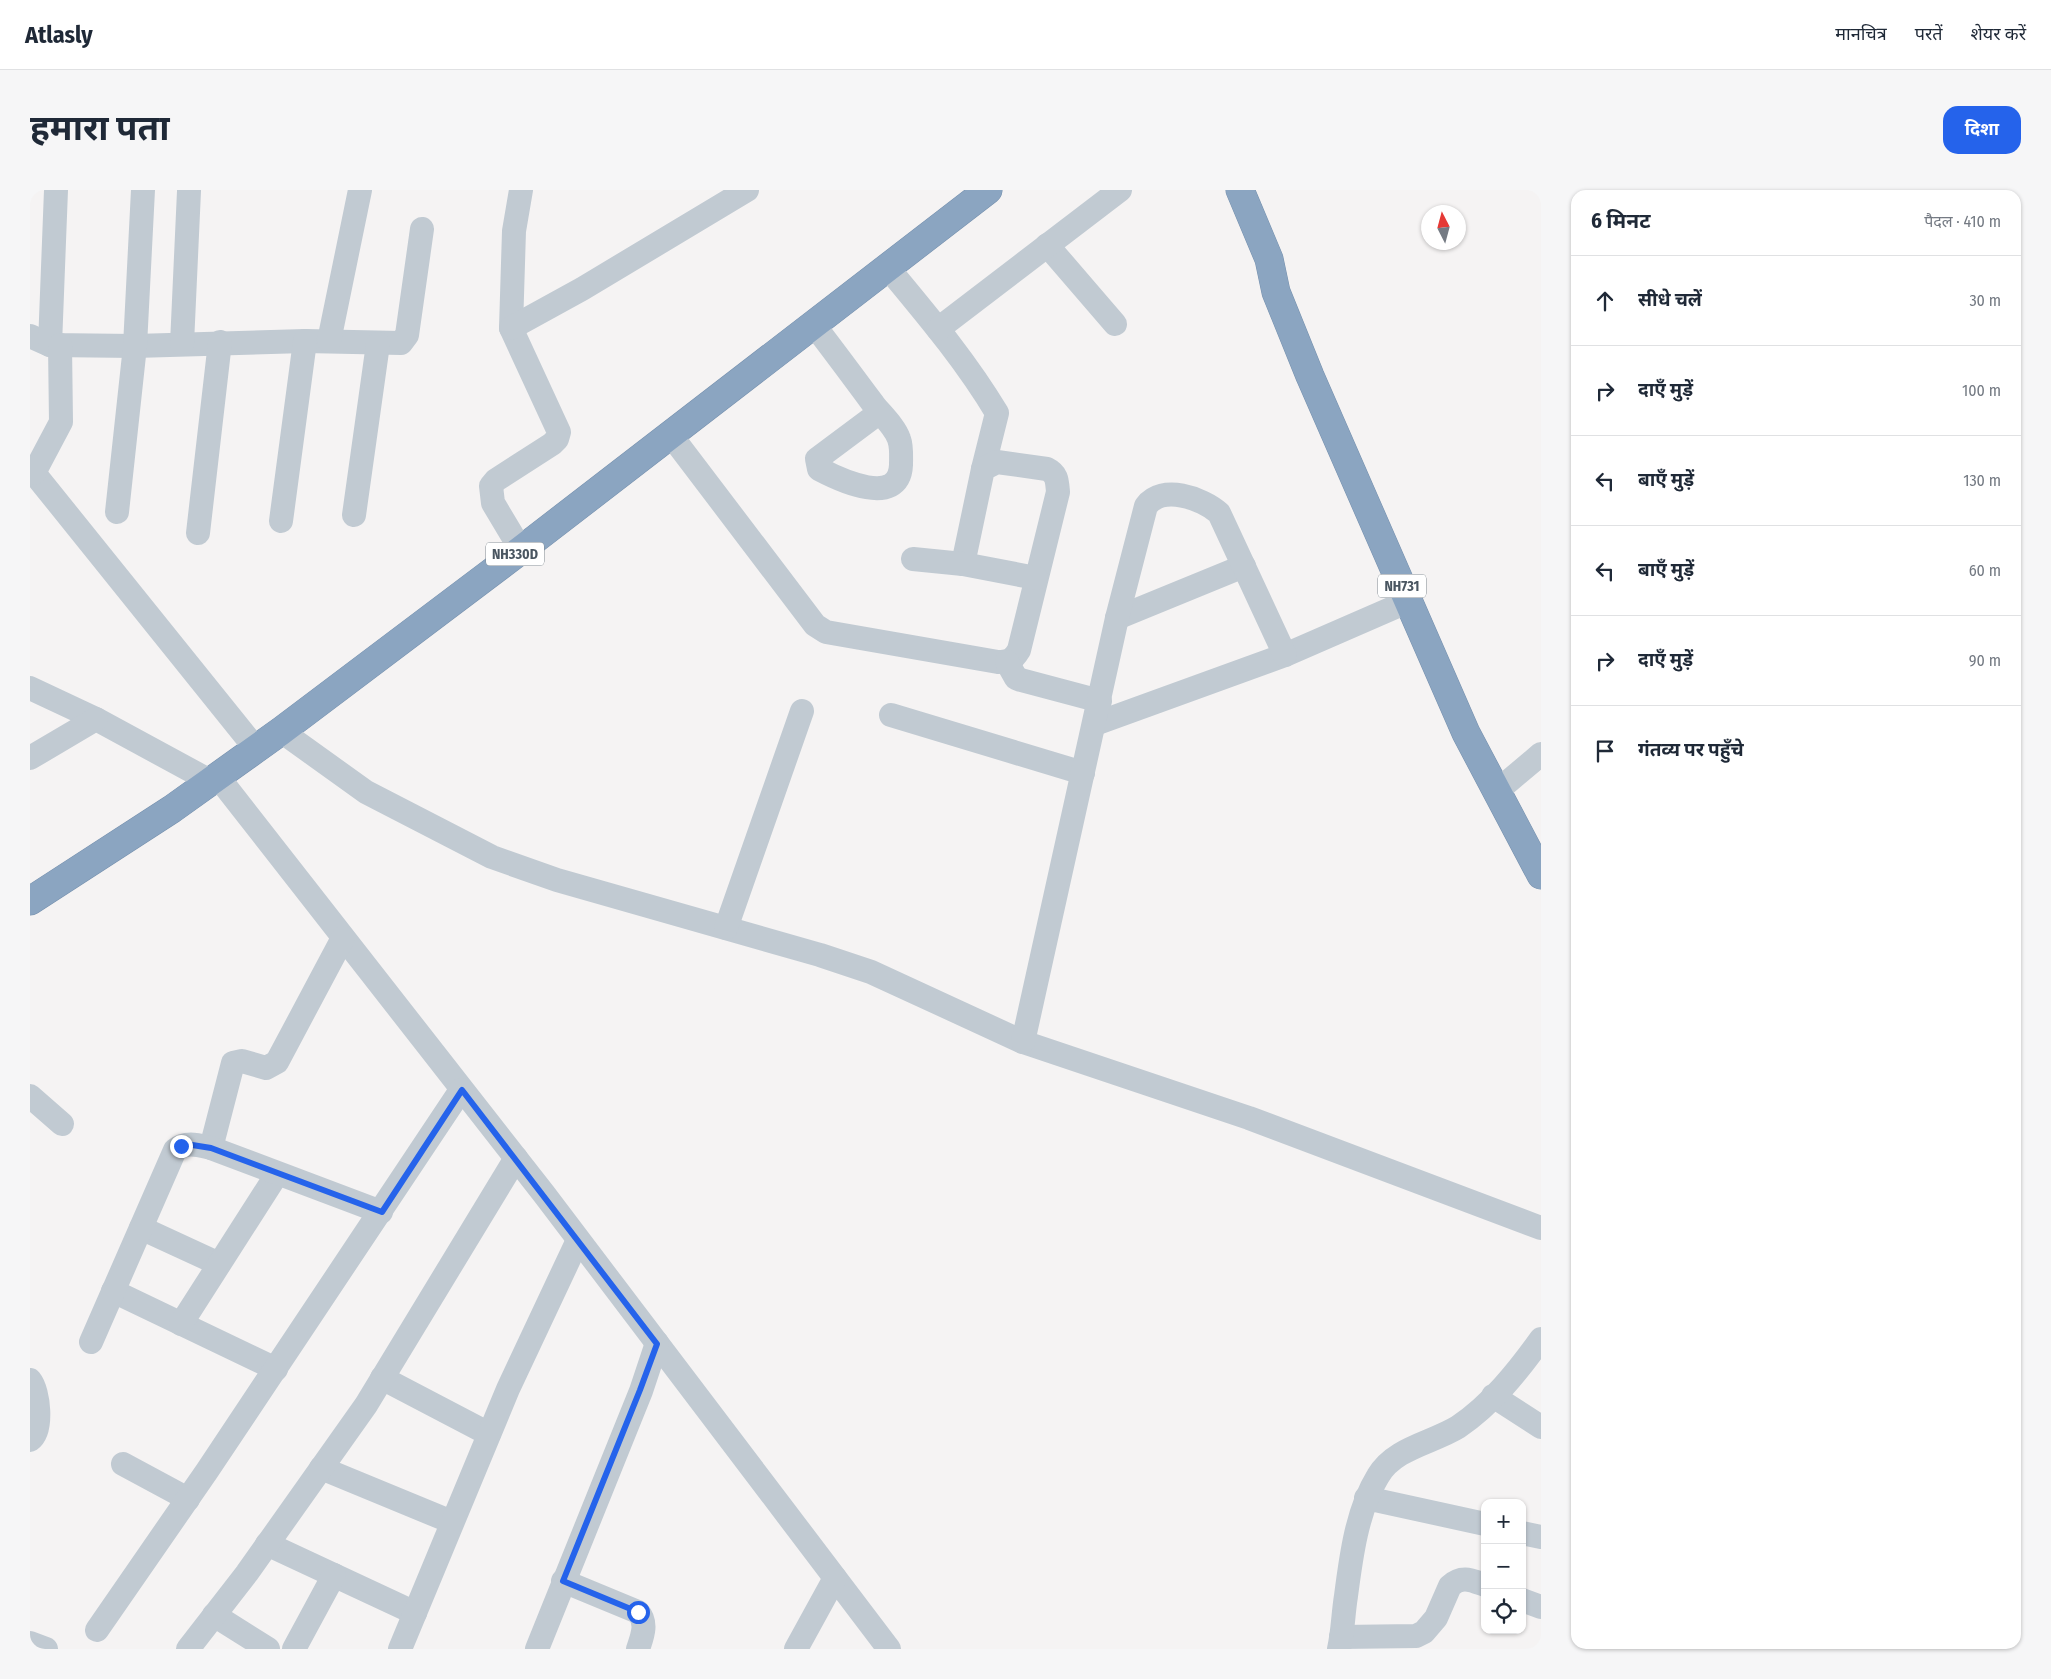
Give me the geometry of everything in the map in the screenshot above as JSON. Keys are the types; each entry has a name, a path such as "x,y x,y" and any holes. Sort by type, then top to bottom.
{"highway":[{"name":"NH330D","path":"30,901 133,836 281,731 521,550 988,190"},
{"name":"NH731","path":"1224,190 1255,264 1276,292"},
{"name":"NH731","path":"1240,190 1269,259 1276,292 1310,376 1466,733 1541,875"}],"street":[{"path":"56,190 46,342 61,422 32,471 256,749"},
{"path":"117,512 135,346 143,190"},
{"path":"329,341 360,190"},
{"path":"520,190 514,231 511,328 559,432 557,439 552,444 496,480 491,486 493,503 521,550"},
{"path":"511,328 582,289 747,190"},
{"path":"938,329 1120,190"},
{"path":"182,344 189,191"},
{"path":"46,342 135,346 305,341 401,343 407,334 422,229"},
{"path":"1047,245 1115,324"},
{"path":"888,268 938,329 981,386 997,413 963,564"},
{"path":"814,325 880,412"},
{"path":"281,521 305,341"},
{"path":"198,533 220,342"},
{"path":"354,515 378,344"},
{"path":"670,434 814,625 826,632 1008,662 1014,659 1019,650 1058,492 1057,477 1047,469 997,462 983,469"},
{"path":"1022,1042 1095,724 1117,618 1146,506 1158,496 1172,495 1197,500 1219,513 1285,654"},
{"path":"913,559 963,564 1036,578"},
{"path":"1117,618 1244,566"},
{"path":"1095,724 1285,654 1408,601"},
{"path":"1008,662 1016,678 1100,700"},
{"path":"34,694 96,719 215,779 516,1158 889,1649"},
{"path":"726,928 802,711"},
{"path":"891,715 1083,774"},
{"path":"30,758 96,719"},
{"path":"281,731 366,792 492,857 557,880 820,954 871,972 1022,1042 1248,1118 1541,1228"},
{"path":"1496,792 1541,754"},
{"path":"211,1148 234,1063 242,1061 266,1068 277,1062 343,938"},
{"path":"97,1630 276,1369 462,1090"},
{"path":"30,1096 62,1124"},
{"path":"91,1342 175,1150 186,1144 211,1148 382,1212"},
{"path":"188,1649 267,1544 382,1378 516,1158"},
{"path":"181,1324 277,1174"},
{"path":"141,1228 220,1264"},
{"path":"400,1649 508,1389 578,1240"},
{"path":"113,1291 276,1369"},
{"path":"1481,1583 1467,1578 1450,1586 1430,1628 1416,1642 1340,1643 1358,1528 1366,1498 1378,1475 1387,1463 1399,1455 1458,1427 1493,1396 1517,1371 1541,1339"},
{"path":"537,1649 657,1344"},
{"path":"382,1378 489,1434"},
{"path":"30,1380 37,1392 38,1402 36,1433 30,1440"},
{"path":"1493,1396 1541,1427"},
{"path":"123,1464 188,1499"},
{"path":"320,1468 452,1522"},
{"path":"1366,1498 1481,1523"},
{"path":"1526,1534 1541,1537"},
{"path":"267,1544 415,1613"},
{"path":"294,1649 334,1575"},
{"path":"796,1649 835,1578"},
{"path":"563,1581 638,1612 643,1617 644,1624 638,1649"},
{"path":"1526,1602 1541,1608"},
{"path":"214,1615 268,1649"},
{"path":"30,1643 46,1649"}],"route":[{"path":"181,1146 186,1144 211,1148 382,1212 462,1090 544,1194 657,1344 563,1581 638,1612"}]}
